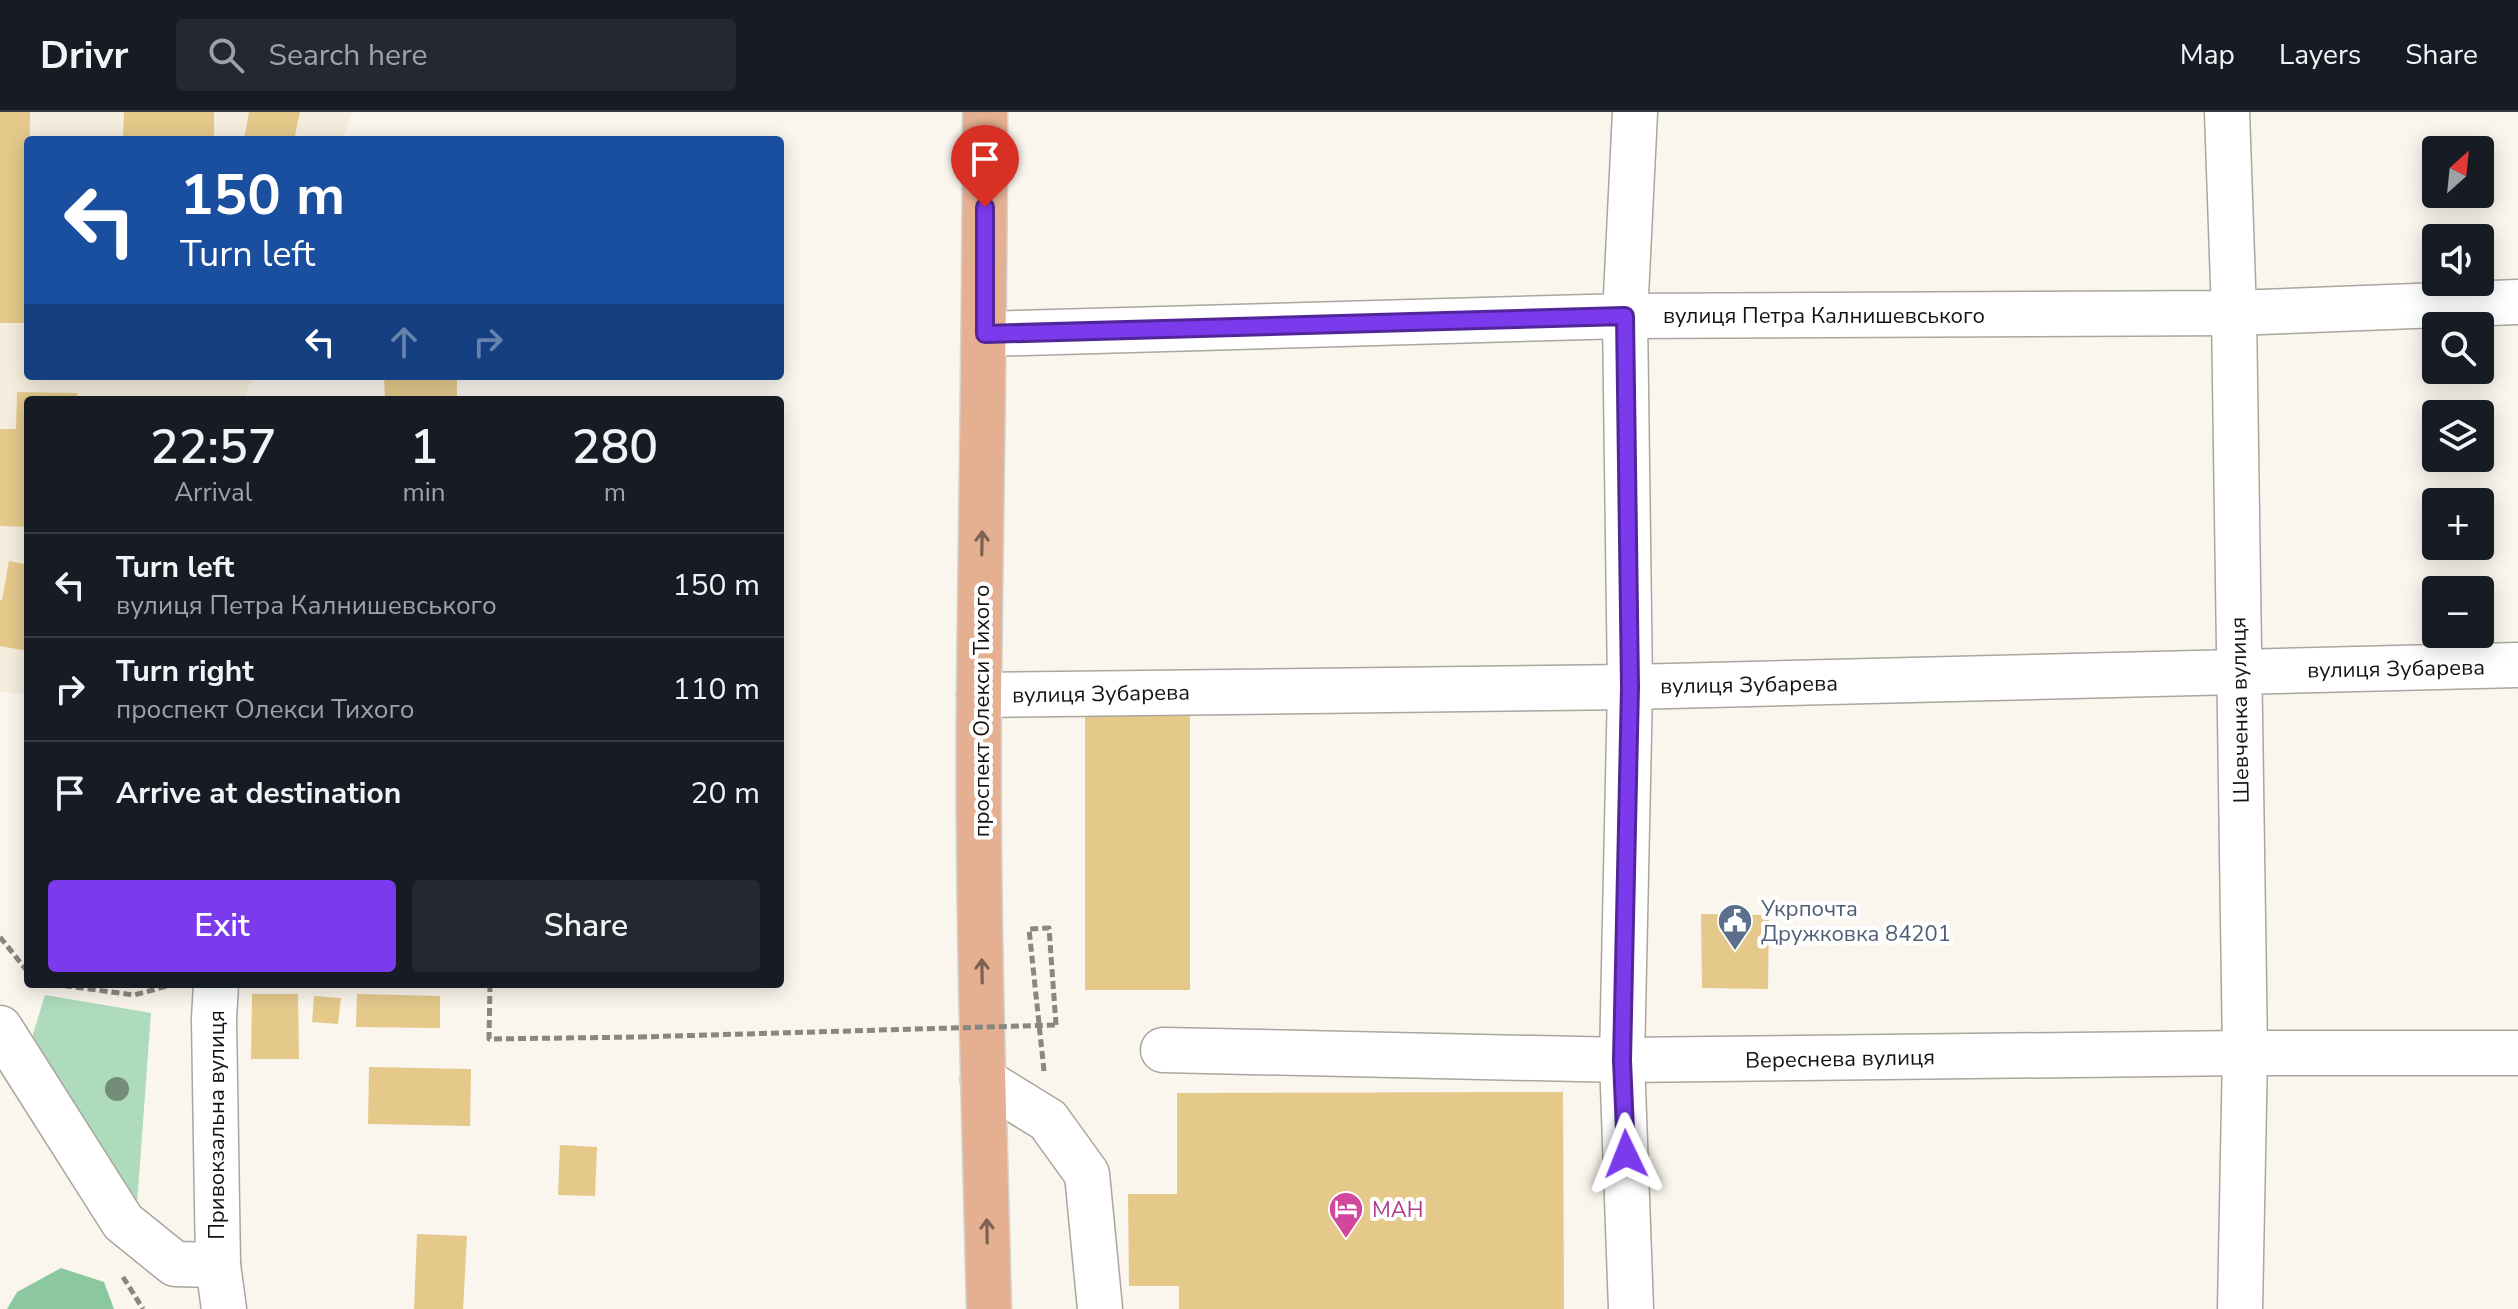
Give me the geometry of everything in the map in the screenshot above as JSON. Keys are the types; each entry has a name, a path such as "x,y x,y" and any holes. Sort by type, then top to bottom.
{"main road":[{"name":"проспект Олекси Тихого","path":"985,112 979,695 989,1309"}],"street":[{"path":"1631,1309 1622,1060 1630,687 1625,316 1635,112"},
{"name":"Шевченка вулиця","path":"2227,112 2234,313 2245,1053 2240,1309"},
{"name":"вулиця Петра Калнишевського","path":"985,334 1625,316 2234,313 2518,302"},
{"name":"вулиця Зубарева","path":"979,695 1630,687 2518,665"},
{"name":"Привокзальна вулиця","path":"216,988 218,1265 224,1309"},
{"name":"Привокзальна вулиця","path":"0,1028 123,1222 175,1264 218,1265"},
{"name":"Вереснева вулиця","path":"1163,1050 1622,1060 2518,1053"},
{"path":"983,1080 1048,1120 1087,1174 1100,1309"}],"path":[{"path":"490,988 489,1039 1056,1025 1049,928"},
{"path":"0,937 24,967"},
{"path":"82,988 134,995 161,988"}],"shaded area":[{"path":"0,112 352,112 343,136 24,136 24,380 252,380 246,396 24,396 24,694 0,692"}],"green space":[{"path":"45,995 151,1013 137,1204 29,1047"},
{"path":"61,1268 104,1282 114,1309 7,1309 17,1292"}],"building":[{"path":"0,112 30,112 30,136 24,136 24,323 0,323"},
{"path":"124,112 214,112 214,136 123,136"},
{"path":"249,112 300,112 295,136 245,136"},
{"path":"384,380 457,380 457,396 385,396"},
{"path":"17,392 77,393 77,396 24,396 24,527 0,526 0,429 16,429"},
{"path":"9,561 24,564 24,650 0,646 2,600"},
{"path":"1085,714 1190,714 1190,990 1085,990"},
{"name":"Укрпочта Дружковка 84201","path":"1701,914 1769,915 1768,989 1702,988"},
{"path":"252,994 298,994 299,1059 251,1059"},
{"path":"357,994 440,996 440,1028 356,1027"},
{"path":"314,996 341,998 338,1024 312,1022"},
{"path":"369,1067 471,1069 470,1126 368,1124"},
{"name":"МАН","path":"1563,1092 1564,1309 1179,1309 1179,1286 1129,1286 1128,1194 1177,1194 1177,1093"},
{"path":"560,1145 597,1147 595,1196 558,1195"},
{"path":"417,1234 467,1236 463,1309 414,1309"}],"place":[{"name":"Укрпочта Дружковка 84201","path":"1735,952"},
{"name":"МАН","path":"1346,1240"}],"route":[{"path":"985,207 985,334 1625,316 1630,687 1622,1060 1626,1154"}]}
